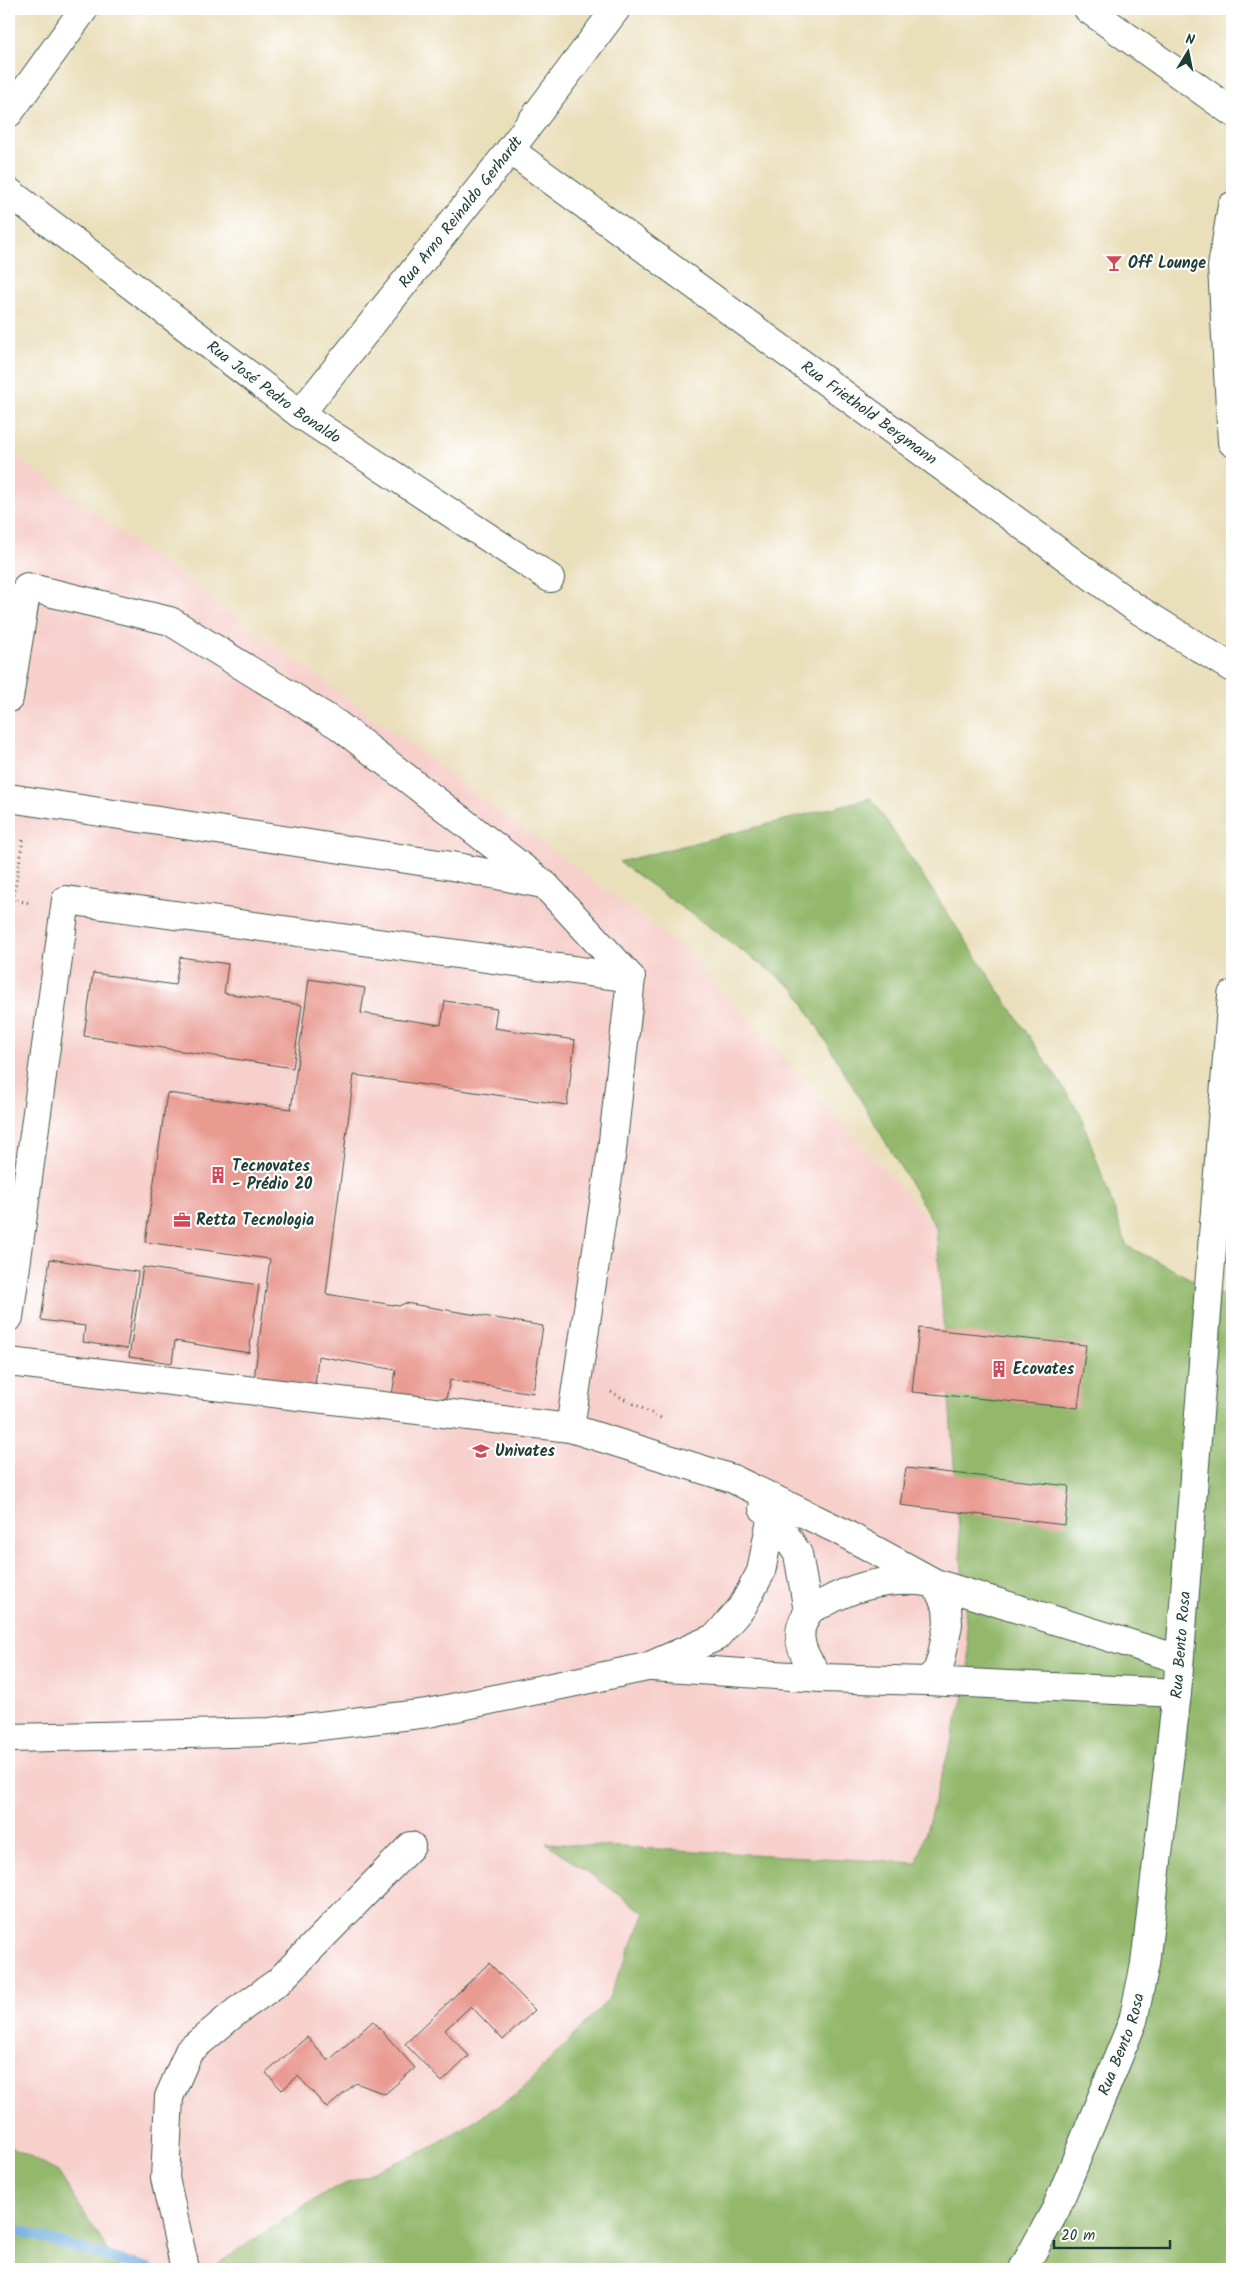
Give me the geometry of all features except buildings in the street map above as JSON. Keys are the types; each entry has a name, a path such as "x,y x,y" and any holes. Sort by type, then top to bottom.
{"street":[{"path":"9,113 84,9"},
{"name":"Rua Arno Reinaldo Gerhardt","path":"300,414 510,150 616,9"},
{"path":"1088,9 1232,112"},
{"name":"Rua Friethold Bergmann","path":"510,150 1134,607 1232,668"},
{"name":"Rua José Pedro Bonaldo","path":"9,192 300,414 550,578"},
{"path":"1232,206 1222,267 1232,442"},
{"path":"9,698 27,587 170,620 338,725 545,884 631,978 612,1150 570,1428"},
{"path":"9,798 452,866 545,884"},
{"path":"9,1317 66,900 631,978"},
{"name":"Rua Bento Rosa","path":"1023,2269 1056,2209 1133,2020 1145,1964 1177,1693 1232,995"},
{"path":"9,1362 570,1428 733,1479 838,1530 934,1583 947,1607 948,1624 942,1660 937,1671 928,1681"},
{"path":"733,1479 772,1515 798,1554 808,1611 802,1624 800,1639 803,1654 821,1678"},
{"path":"9,1738 280,1731 428,1713 647,1667 716,1637 742,1608 760,1572 772,1515"},
{"path":"808,1611 844,1593 878,1582 908,1580 934,1583 1179,1659"},
{"path":"647,1667 821,1678 928,1681 1177,1693"},
{"path":"9,1728 59,1736"},
{"path":"185,2269 166,2178 169,2097 189,2051 237,2011 278,1982 411,1846"}],"path":[{"path":"22,840 13,900 36,904"},
{"path":"610,1392 671,1423"}],"shaded area":[{"name":"Univates","path":"9,451 308,669 679,945 936,1227 970,1675 917,1863 547,1843 645,1914 608,2000 516,2095 428,2149 210,2269 9,2269"}],"green space":[{"path":"871,798 1080,1113 1127,1246 1232,1300 1232,2269 210,2269 326,2192 428,2149 516,2095 608,2000 645,1913 546,1843 917,1863 970,1675 936,1227 795,989 619,862"},
{"path":"9,2146 58,2172 120,2269 9,2269"}],"waterway":[{"path":"9,2228 150,2269"}],"place":[{"name":"Off Lounge","path":"1114,263"},
{"name":"Tecnovates - Prédio 20","path":"218,1175"},
{"name":"Retta Tecnologia","path":"182,1220"},
{"name":"Ecovates","path":"999,1369"},
{"name":"Univates","path":"481,1451"}]}
